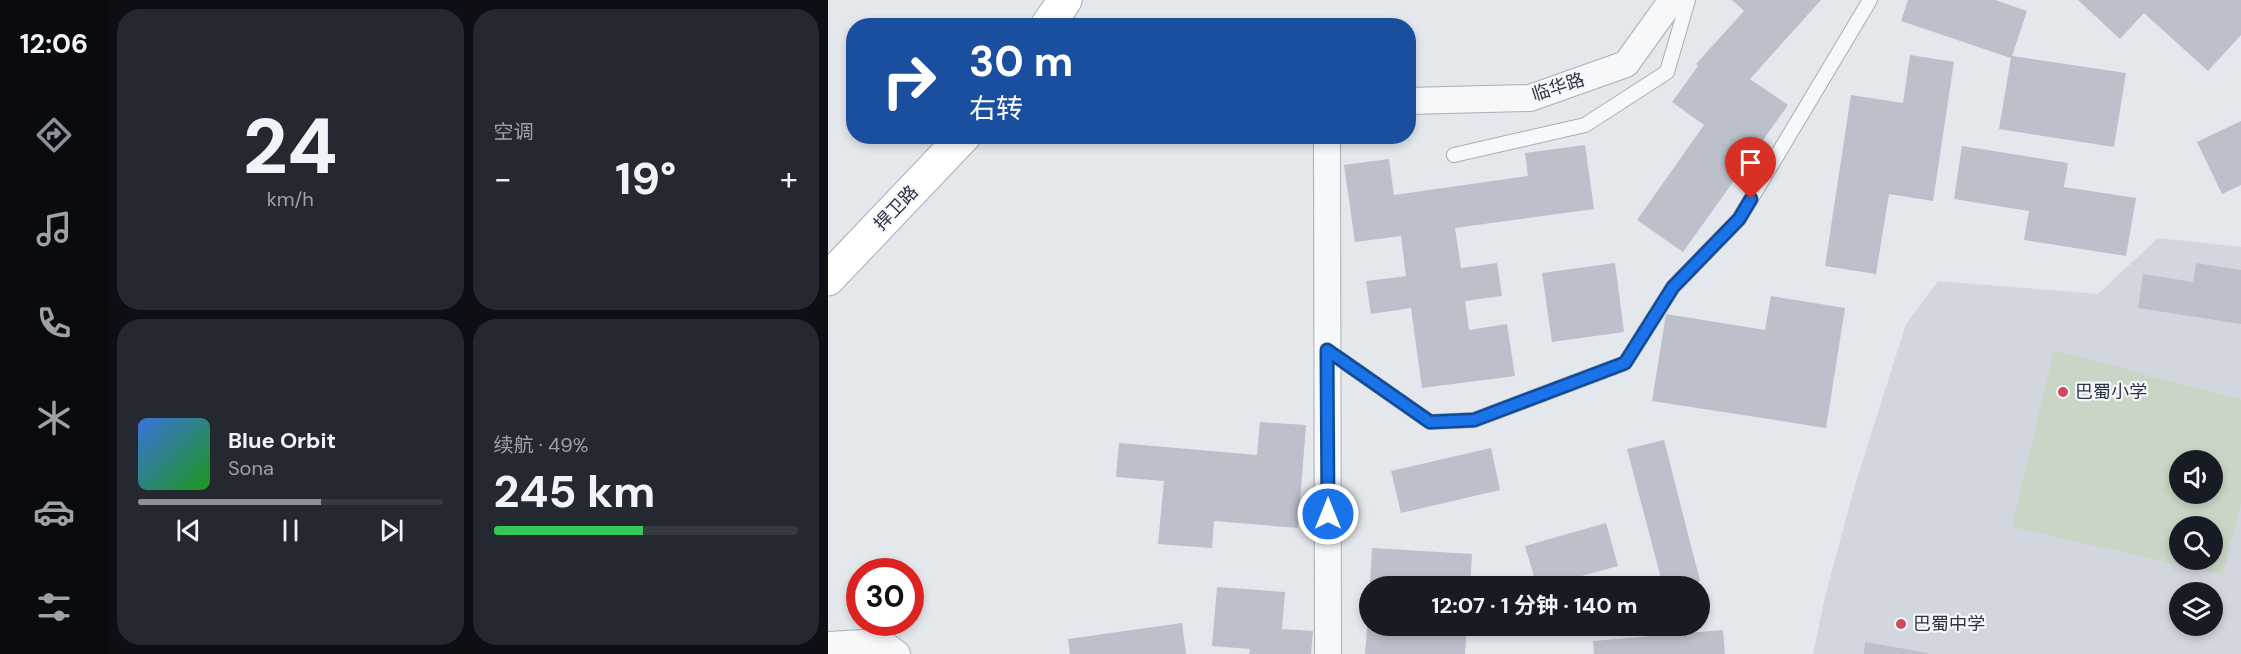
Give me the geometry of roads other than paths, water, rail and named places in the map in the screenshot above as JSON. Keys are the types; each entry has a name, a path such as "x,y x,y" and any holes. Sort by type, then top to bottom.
{"street":[{"path":"1053,18 1065,0"},
{"name":"临华路","path":"1416,101 1530,98 1626,64 1672,0"},
{"name":"捍卫路","path":"828,279 956,144"},
{"path":"1327,144 1328,654"},
{"path":"828,645 881,642 897,654"}],"lane":[{"path":"1454,155 1585,125 1648,84 1666,72 1688,0"},
{"path":"1327,350 1430,422 1474,420 1625,363 1673,287 1739,219 1870,0"}],"place":[{"name":"巴蜀小学","path":"2063,392"},
{"name":"巴蜀中学","path":"1901,624"}]}
